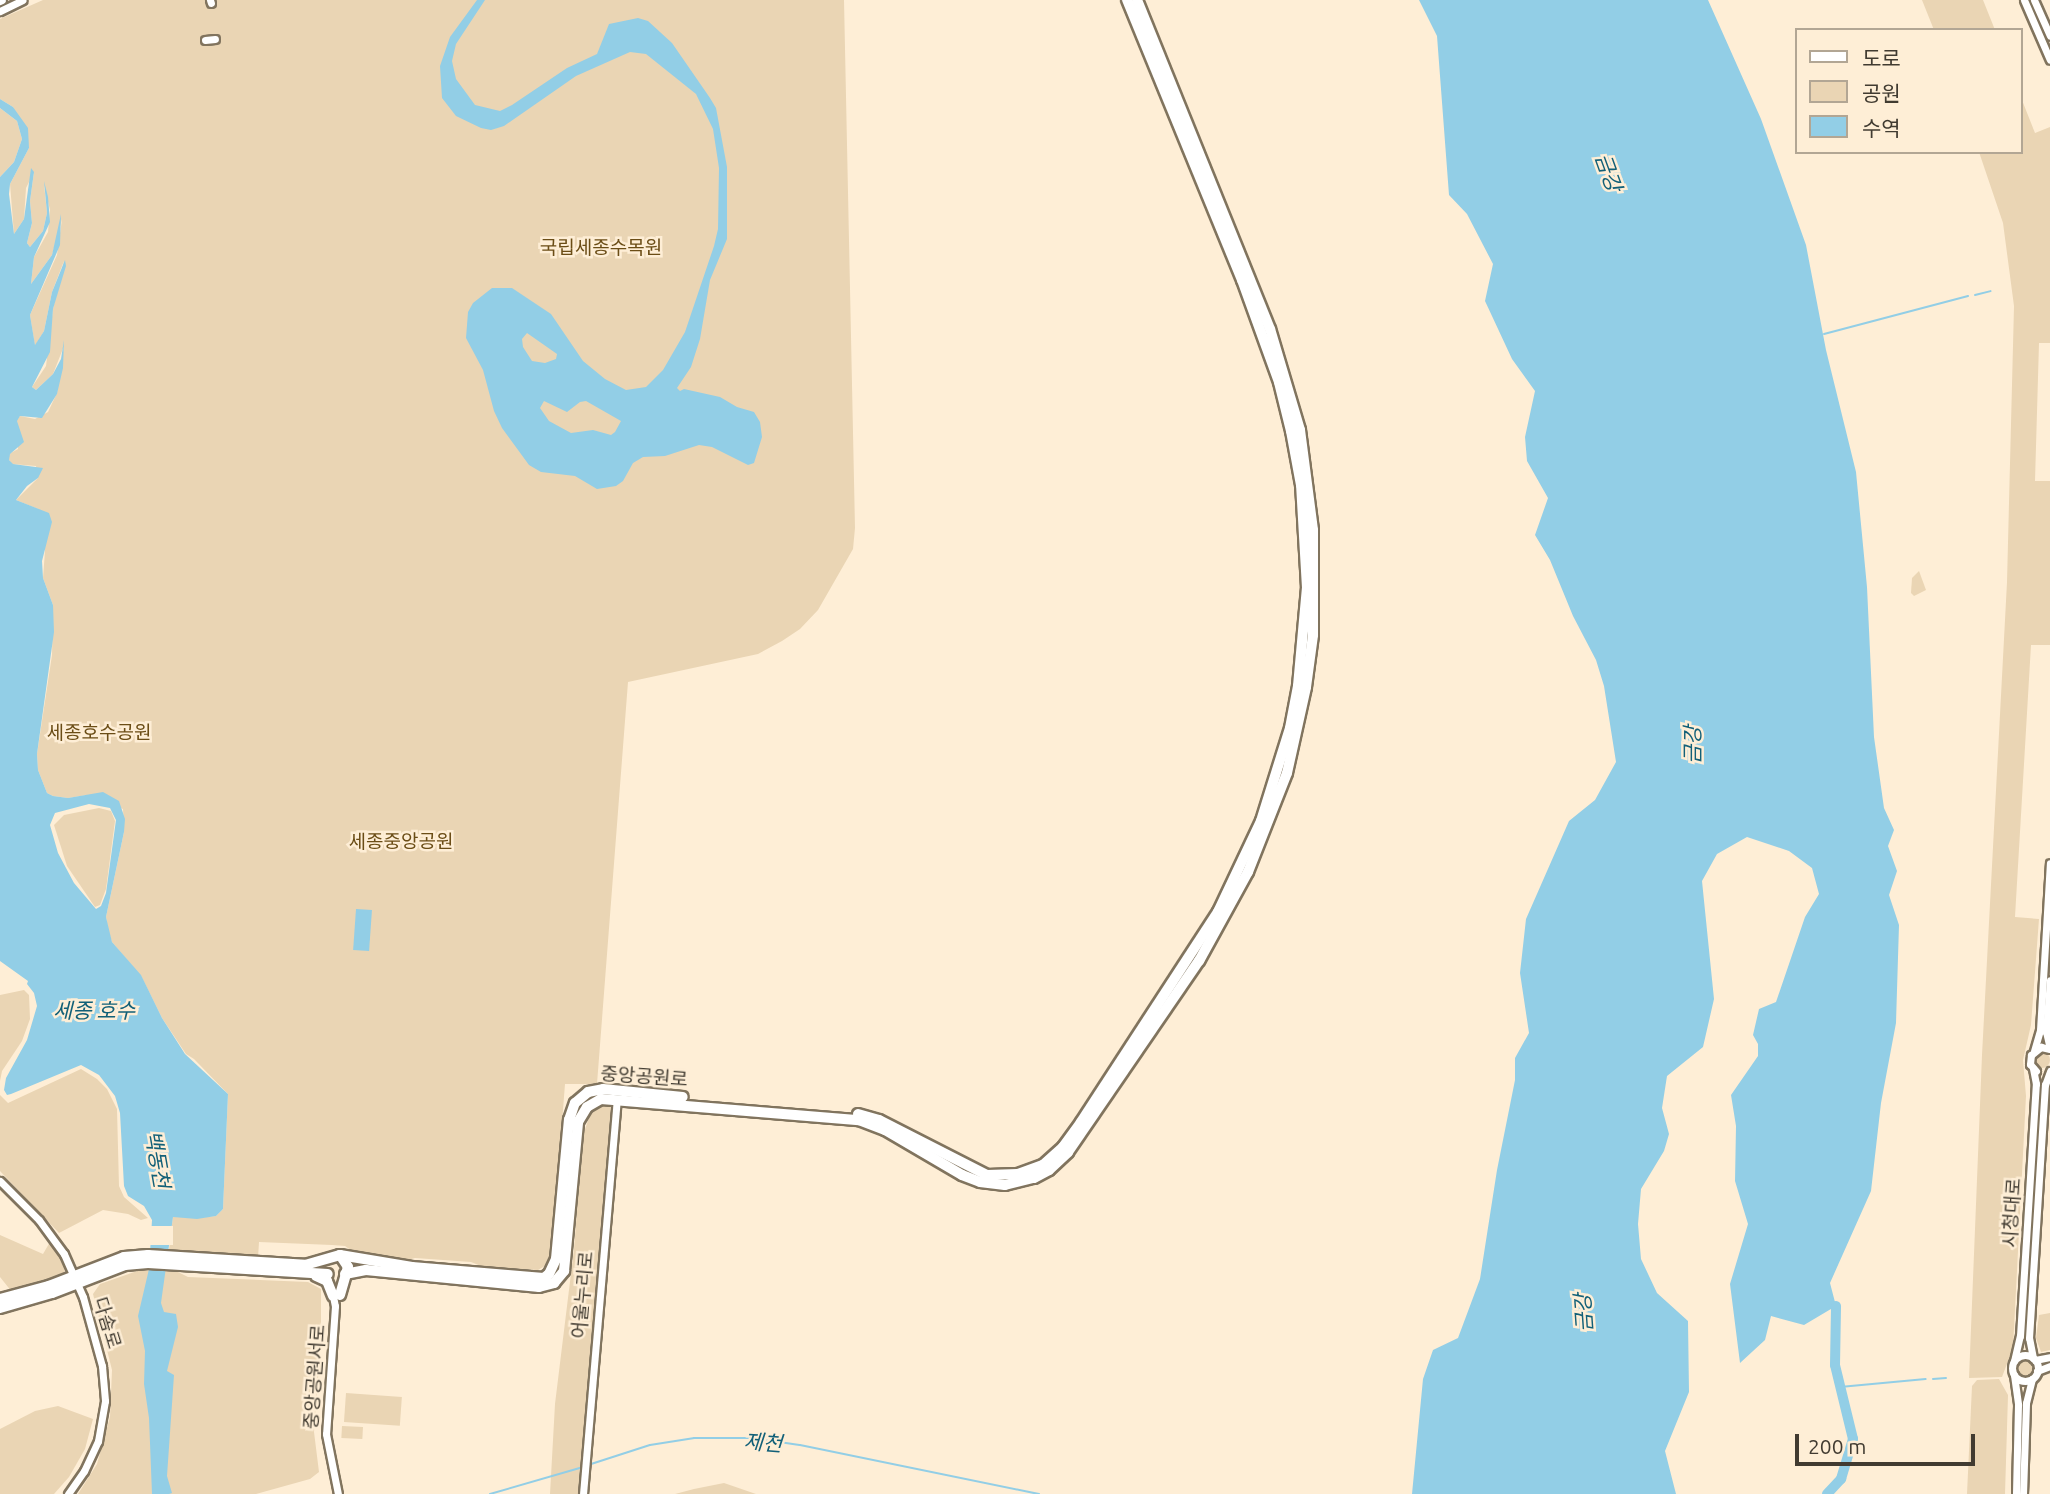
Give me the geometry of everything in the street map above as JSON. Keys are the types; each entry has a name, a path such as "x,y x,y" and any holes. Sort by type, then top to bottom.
{"main road":[{"path":"1083,1125 1218,912 1261,821 1279,770 1298,686 1307,588 1301,485 1279,382 1242,279 1127,0"},
{"path":"1004,1180 1044,1165 1065,1150 1226,916 1269,824 1287,773 1306,687 1315,589 1309,484 1287,381 1250,276 1137,0"},
{"name":"중앙공원로","path":"343,1257 363,1264 538,1278 549,1274 556,1259 571,1111 581,1096 595,1090 862,1115 879,1120 968,1168 1004,1180"},
{"name":"중앙공원로","path":"344,1275 359,1270 538,1287 554,1283 564,1271 578,1122 593,1102 601,1098 859,1120 884,1130 962,1175 980,1182 1004,1180"},
{"path":"0,1308 75,1280 124,1257 305,1265 343,1257 348,1267 336,1298"},
{"path":"173,1260 321,1278 327,1281 336,1298"},
{"path":"327,1260 325,1267 336,1298"},
{"path":"270,1271 344,1275"},
{"path":"336,1298 350,1277 370,1271"},
{"path":"0,1299 75,1280"}],"street":[{"path":"0,11 23,0"},
{"path":"2024,0 2050,60"},
{"path":"2034,0 2050,36"},
{"path":"205,40 215,39"},
{"path":"2034,1051 2040,1030 2050,863"},
{"path":"2034,1051 2041,1047 2050,1049 2046,1032 2050,979"},
{"name":"시청대로","path":"2014,1361 2020,1336 2036,1084 2030,1059 2034,1051"},
{"path":"2033,1068 2041,1073 2050,1071"},
{"name":"시청대로","path":"2034,1359 2029,1338 2045,1086 2050,1071"},
{"name":"어울누리로","path":"583,1494 617,1100"},
{"name":"다솜로","path":"0,1181 51,1235 75,1280 103,1366 105,1401 94,1449 68,1494"},
{"name":"중앙공원서로","path":"336,1298 326,1434 338,1494"},
{"path":"2016,1494 2018,1405 2012,1368 2014,1361 2021,1356 2034,1359 2050,1357"},
{"path":"2034,1359 2037,1371"},
{"path":"2023,1494 2026,1403 2032,1379 2037,1371 2050,1366"},
{"path":"2014,1376 2024,1381 2032,1379"}],"green space":[{"path":"43,0 844,0 855,528 853,549 818,610 800,629 782,641 758,654 628,682 597,1084 565,1084 552,1251 550,1263 538,1270 415,1258 404,1261 355,1253 345,1246 332,1245 259,1242 258,1258 169,1250 173,1216 216,1216 223,1209 228,1094 186,1054 162,1018 141,976 112,942 106,917 124,832 123,809 87,795 68,798 53,796 47,793 38,770 37,754 52,655 53,605 43,578 45,551 38,509 16,500 38,478 36,466 12,464 9,454 18,449 17,420 20,416 35,419 48,412 57,393 64,346 53,374 36,390 32,387 46,366 53,309 64,261 52,292 44,331 35,346 30,315 57,255 62,219 52,255 31,284 34,257 48,232 50,210 44,184 47,213 43,231 30,247 27,243 32,223 30,201 34,172 26,188 24,219 14,234 10,184 29,148 13,107 0,99 0,19"},
{"path":"1922,0 1983,0 1994,28 1933,28"},
{"path":"2022,100 2035,133 2050,127 2050,343 2039,343 2035,481 2050,481 2050,645 2031,645 2015,917 2039,919 2031,1025 2023,1060 2026,1096 2013,1348 2002,1377 1969,1378 1982,1055 2007,582 2014,306 2003,223 1980,154 2022,154"},
{"path":"0,108 17,121 22,139 14,162 0,177"},
{"path":"1919,571 1926,590 1914,596 1911,593 1912,578"},
{"path":"99,808 111,811 115,821 106,889 100,905 95,907 67,866 54,825 64,815"},
{"path":"24,990 29,995 30,1019 22,1041 2,1071 0,1081 0,995"},
{"path":"2039,1052 2045,1052 2050,1060 2048,1066 2039,1068 2034,1063 2034,1057"},
{"path":"81,1069 107,1089 117,1109 119,1186 124,1197 148,1218 141,1220 128,1214 103,1210 59,1233 0,1171 0,1095 8,1103"},
{"path":"613,1103 579,1494 550,1494 555,1404 574,1249 583,1135 591,1112 598,1106"},
{"path":"0,1235 43,1254 50,1242 65,1266 64,1276 12,1292 0,1277"},
{"path":"140,1270 178,1272 188,1277 308,1282 321,1289 321,1341 314,1432 319,1472 310,1479 256,1494 78,1494 97,1464 110,1417 112,1370 93,1294 100,1284"},
{"path":"2050,1313 2050,1350 2041,1352 2036,1338 2039,1315"},
{"path":"2022,1360 2028,1360 2033,1368 2031,1374 2022,1376 2017,1371 2017,1365"},
{"path":"1999,1379 2008,1395 2005,1494 1967,1494 1972,1386 1977,1380"},
{"path":"346,1393 402,1397 400,1426 344,1422"},
{"path":"58,1406 93,1419 85,1449 69,1477 54,1494 0,1494 0,1429 35,1411"},
{"path":"342,1426 363,1427 362,1439 341,1438"},
{"path":"724,1483 756,1494 675,1494 694,1489"}],"water":[{"path":"477,0 485,0 456,44 452,61 456,79 475,105 500,111 567,68 597,54 609,24 638,18 648,21 672,43 716,108 727,167 727,239 710,280 700,339 691,367 677,388 680,391 684,389 720,397 737,407 754,412 760,422 762,437 754,463 748,465 712,447 699,445 665,456 643,457 633,463 623,481 616,486 597,489 575,476 541,472 529,465 502,428 494,411 483,370 466,338 468,312 473,303 492,288 512,288 551,314 583,361 605,379 626,390 646,387 663,370 685,332 714,246 718,229 719,168 713,129 696,94 646,54 630,52 576,76 504,126 491,130 456,116 442,98 440,66 450,37","holes":["527,333 557,354 556,359 545,363 532,361 523,347 522,339","544,401 567,412 580,402 586,401 621,421 615,432 611,435 593,430 571,433 549,421 540,408"]},
{"name":"금강","path":"1419,0 1708,0 1761,119 1806,245 1826,350 1856,472 1867,587 1874,737 1884,808 1894,830 1888,846 1897,871 1889,895 1899,925 1896,1023 1881,1103 1871,1191 1830,1283 1836,1306 1804,1325 1771,1316 1765,1340 1740,1363 1730,1284 1748,1224 1735,1181 1736,1126 1731,1095 1758,1056 1758,1044 1753,1035 1759,1009 1776,1002 1805,917 1819,894 1812,868 1789,851 1747,837 1717,854 1702,881 1714,999 1703,1047 1667,1076 1662,1108 1669,1134 1664,1151 1641,1189 1638,1224 1641,1259 1657,1293 1688,1321 1689,1392 1665,1451 1676,1494 1412,1494 1423,1379 1433,1350 1458,1338 1480,1279 1497,1170 1515,1080 1515,1058 1529,1033 1520,973 1526,919 1569,821 1595,800 1616,762 1604,686 1596,660 1573,616 1550,560 1535,535 1548,498 1527,461 1525,437 1535,391 1512,359 1485,301 1493,264 1467,214 1449,195 1437,36"},
{"name":"세종 호수","path":"0,99 13,107 28,128 29,148 10,184 9,194 14,234 24,219 31,168 34,172 30,201 32,223 27,243 30,247 43,231 47,213 44,181 48,197 50,222 34,257 31,284 52,255 61,214 60,245 30,315 35,345 44,331 52,292 65,260 66,266 53,309 50,352 32,387 36,390 53,374 61,359 64,340 63,368 57,394 42,418 20,416 17,421 24,442 10,454 9,460 13,464 43,468 38,478 27,486 16,500 49,513 52,522 42,561 43,578 53,605 54,632 37,754 38,770 47,793 53,796 68,798 103,792 119,801 125,819 124,832 106,917 112,942 141,975 162,1018 185,1054 228,1094 223,1209 216,1216 197,1219 173,1217 161,1303 164,1312 176,1314 178,1327 167,1371 174,1375 167,1476 172,1493 169,1494 152,1494 149,1418 144,1384 145,1351 138,1316 149,1269 152,1220 144,1206 128,1196 124,1186 120,1113 115,1096 99,1075 81,1065 11,1094 7,1095 4,1090 6,1078 27,1040 37,1006 28,981 0,961 0,177 14,162 22,139 17,121 0,108","holes":["89,804 110,808 116,820 106,893 101,906 96,909 74,883 58,853 50,825 55,813"]},
{"path":"356,909 372,910 369,951 353,950"}],"pier":[{"path":"149,1226 173,1226 173,1245 149,1245"}],"waterway":[{"path":"1975,295 1991,291"},
{"path":"1824,334 1968,296"},
{"path":"1827,1494 1841,1479 1853,1439 1835,1365 1836,1306"},
{"path":"1933,1379 1946,1378"},
{"path":"1840,1387 1926,1379"},
{"name":"제천","path":"588,1465 650,1445 694,1438 751,1438 800,1445 1039,1494"},
{"name":"제천","path":"490,1494 583,1467"}],"park label":[{"name":"국립세종수목원","path":"601,248"},
{"name":"세종호수공원","path":"99,733"},
{"name":"세종중앙공원","path":"401,842"}],"water label":[{"name":"백동천","path":"158,1159"}]}
